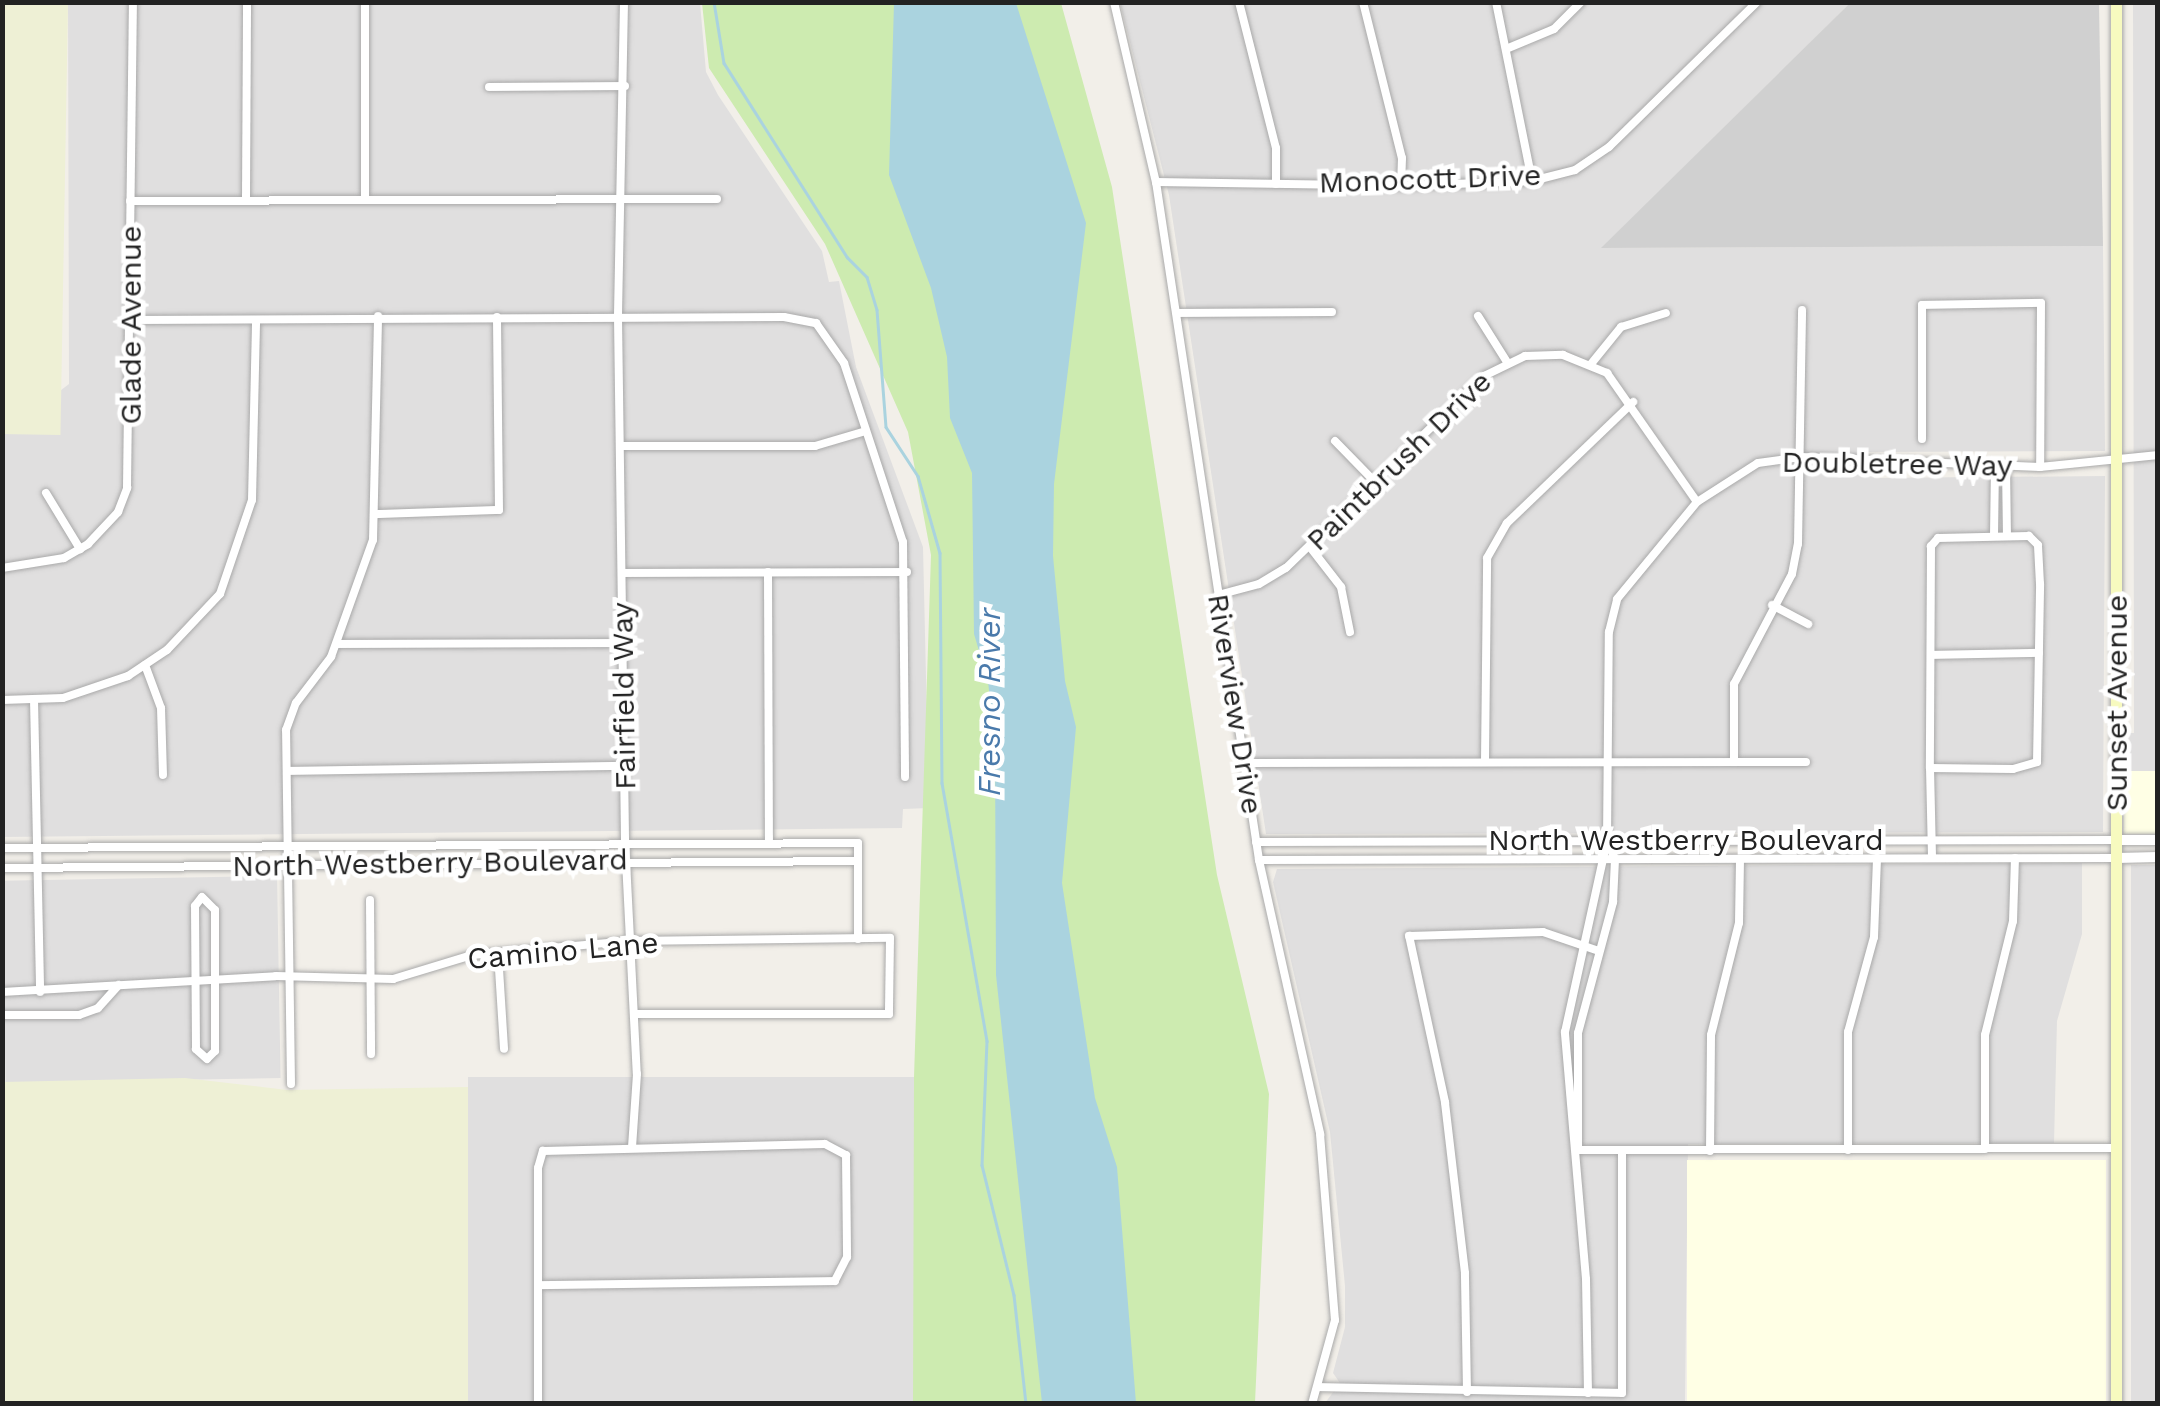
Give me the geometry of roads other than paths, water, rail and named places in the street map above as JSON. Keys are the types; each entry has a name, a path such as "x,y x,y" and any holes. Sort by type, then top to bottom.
{"main road":[{"name":"Sunset Avenue","path":"2116,2 2116,1404"}],"street":[{"name":"Glade Avenue","path":"2,568 38,565 80,549 104,532 128,488 133,2"},
{"path":"246,2 246,200"},
{"path":"364,200 365,2"},
{"name":"Fairfield Way","path":"624,2 618,317 625,842 637,1074 632,1147"},
{"name":"Riverview Drive","path":"1114,2 1156,182 1259,860 1320,1134 1335,1304 1312,1404"},
{"path":"1239,2 1276,148 1276,184"},
{"path":"1363,2 1402,158 1401,186"},
{"path":"1496,2 1532,181"},
{"path":"1506,48 1554,29 1581,2"},
{"name":"Monocott Drive","path":"1156,182 1401,186 1532,181 1574,170 1609,147 1757,2"},
{"path":"488,87 625,86"},
{"path":"130,201 717,200"},
{"path":"1922,436 1922,305 2040,303 2040,467"},
{"path":"1734,762 1734,684 1772,605 1792,574 1798,544 1802,310"},
{"path":"1177,313 1332,312"},
{"path":"1666,313 1621,327 1590,364 1633,402 1697,502"},
{"path":"291,1084 287,771 290,718 337,644 358,596 376,514 378,316"},
{"path":"1478,316 1507,362"},
{"path":"376,514 499,510 497,317"},
{"path":"131,320 618,317 816,323 838,350 908,572 905,777"},
{"path":"2,700 90,692 145,665 203,616 245,532 255,461 256,320"},
{"name":"Paintbrush Drive","path":"1218,594 1259,584 1310,547 1484,376 1507,362 1544,354 1590,364"},
{"path":"1486,761 1486,558 1507,522 1633,402"},
{"path":"620,446 815,446 866,431"},
{"path":"1334,441 1375,482"},
{"name":"Doubletree Way","path":"1588,1393 1578,1150 1565,1032 1587,946 1599,858 1607,840 1609,632 1617,600 1697,502 1758,463 1801,457 2040,467 2158,455"},
{"path":"1994,536 1995,466"},
{"path":"2006,466 2007,535"},
{"path":"46,493 80,549"},
{"path":"1930,768 2012,769 2036,762 2040,584 2035,539 2007,535 1934,541 1930,768 1932,858"},
{"path":"1310,547 1341,587 1350,632"},
{"path":"768,572 768,840"},
{"path":"622,573 908,572"},
{"path":"1772,605 1808,624"},
{"path":"337,644 623,643"},
{"path":"1931,655 2038,653"},
{"path":"145,665 161,708 163,775"},
{"path":"34,699 40,992"},
{"path":"1244,762 1806,762"},
{"path":"287,771 624,766"},
{"name":"North Westberry Boulevard","path":"2,848 768,840 858,843 858,860 2,868"},
{"name":"Doubletree Way","path":"1578,1150 1583,1137 1578,1034 1599,951 1615,859 1607,840"},
{"path":"2117,840 2158,840"},
{"name":"North Westberry Boulevard","path":"1256,842 2117,840"},
{"path":"1848,1150 1848,1032 1874,937 1876,858"},
{"path":"1985,1149 1985,1035 2014,921 2016,858"},
{"path":"2117,858 2158,858"},
{"name":"North Westberry Boulevard","path":"1259,860 2117,858"},
{"path":"858,860 858,938"},
{"path":"1710,1151 1711,1036 1739,923 1740,860"},
{"path":"202,898 215,910 215,1051 206,1058 196,1049 195,980 195,906 202,898"},
{"path":"370,900 371,1054"},
{"path":"1467,1392 1465,1273 1446,1102 1410,936 1542,932 1599,951"},
{"name":"Camino Lane","path":"2,992 215,978 370,980 498,953 630,941 890,938 889,1014 634,1014"},
{"path":"498,953 504,1049"},
{"path":"2,1014 79,1014 98,1008 120,985"},
{"path":"538,1286 842,1277 848,1165 841,1149 825,1144 543,1150 538,1286 538,1404"},
{"path":"1578,1150 2118,1148"},
{"path":"1318,1387 1622,1393 1622,1152"}],"water":[{"path":"894,3 1016,3 1086,223 1054,484 1053,556 1065,681 1076,727 1062,883 1095,1098 1117,1167 1136,1403 1042,1403 996,975 995,746 988,681 974,634 972,473 950,418 947,357 931,288 889,175"}],"waterway":[{"path":"714,2 724,63 847,257 867,277 877,310 886,427 918,476 940,553 942,783 987,1041 982,1165 1014,1295 1026,1404"}],"water label":[{"name":"Fresno River","path":"989,702"}]}
